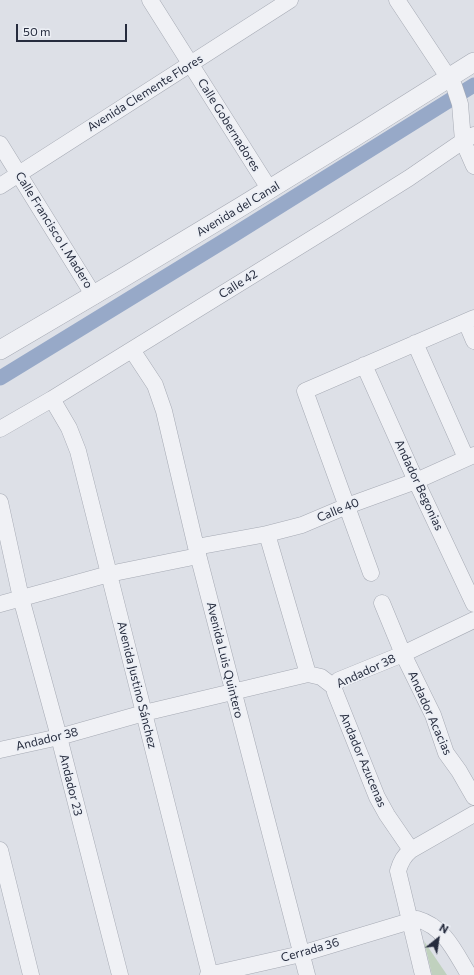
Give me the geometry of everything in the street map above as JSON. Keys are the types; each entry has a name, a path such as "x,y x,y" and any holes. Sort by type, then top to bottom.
{"street":[{"name":"Calle Gobernadores","path":"150,0 270,190"},
{"name":"Avenida Clemente Flores","path":"0,186 290,0"},
{"path":"397,0 452,82 460,104 469,138 474,166"},
{"name":"Avenida del Canal","path":"0,350 94,296 452,82 474,62"},
{"name":"Calle 42","path":"0,429 52,399 340,221 469,138"},
{"name":"Calle Francisco I. Madero","path":"0,144 94,296"},
{"path":"371,573 305,391 470,320 474,341"},
{"path":"415,343 470,456"},
{"name":"Avenida Luis Quintero","path":"132,350 155,385 164,411 197,552 306,975"},
{"name":"Andador Begonias","path":"364,365 416,481 474,604"},
{"name":"Avenida Justino Sánchez","path":"52,399 69,428 78,451 209,975"},
{"name":"Calle 40","path":"0,604 109,574 302,525 347,506 416,481 470,456"},
{"name":"Andador 23","path":"0,502 21,598 59,737 120,975"},
{"path":"267,534 308,674"},
{"name":"Andador Acacias","path":"382,603 403,654 433,715 446,753 459,771 474,797"},
{"name":"Andador 38","path":"0,750 59,737 144,713 308,674 321,677 334,687 339,680 403,654 474,620"},
{"name":"Andador Azucenas","path":"334,687 377,797 387,816 412,850"},
{"path":"423,975 398,871 405,855 474,814"},
{"path":"0,850 31,975"},
{"path":"410,920 417,919 426,922 444,935 469,975"},
{"name":"Cerrada 36","path":"209,975 301,954 410,920"}],"green space":[{"path":"424,941 447,975 432,975"}],"waterway":[{"path":"0,378 474,85"}]}
